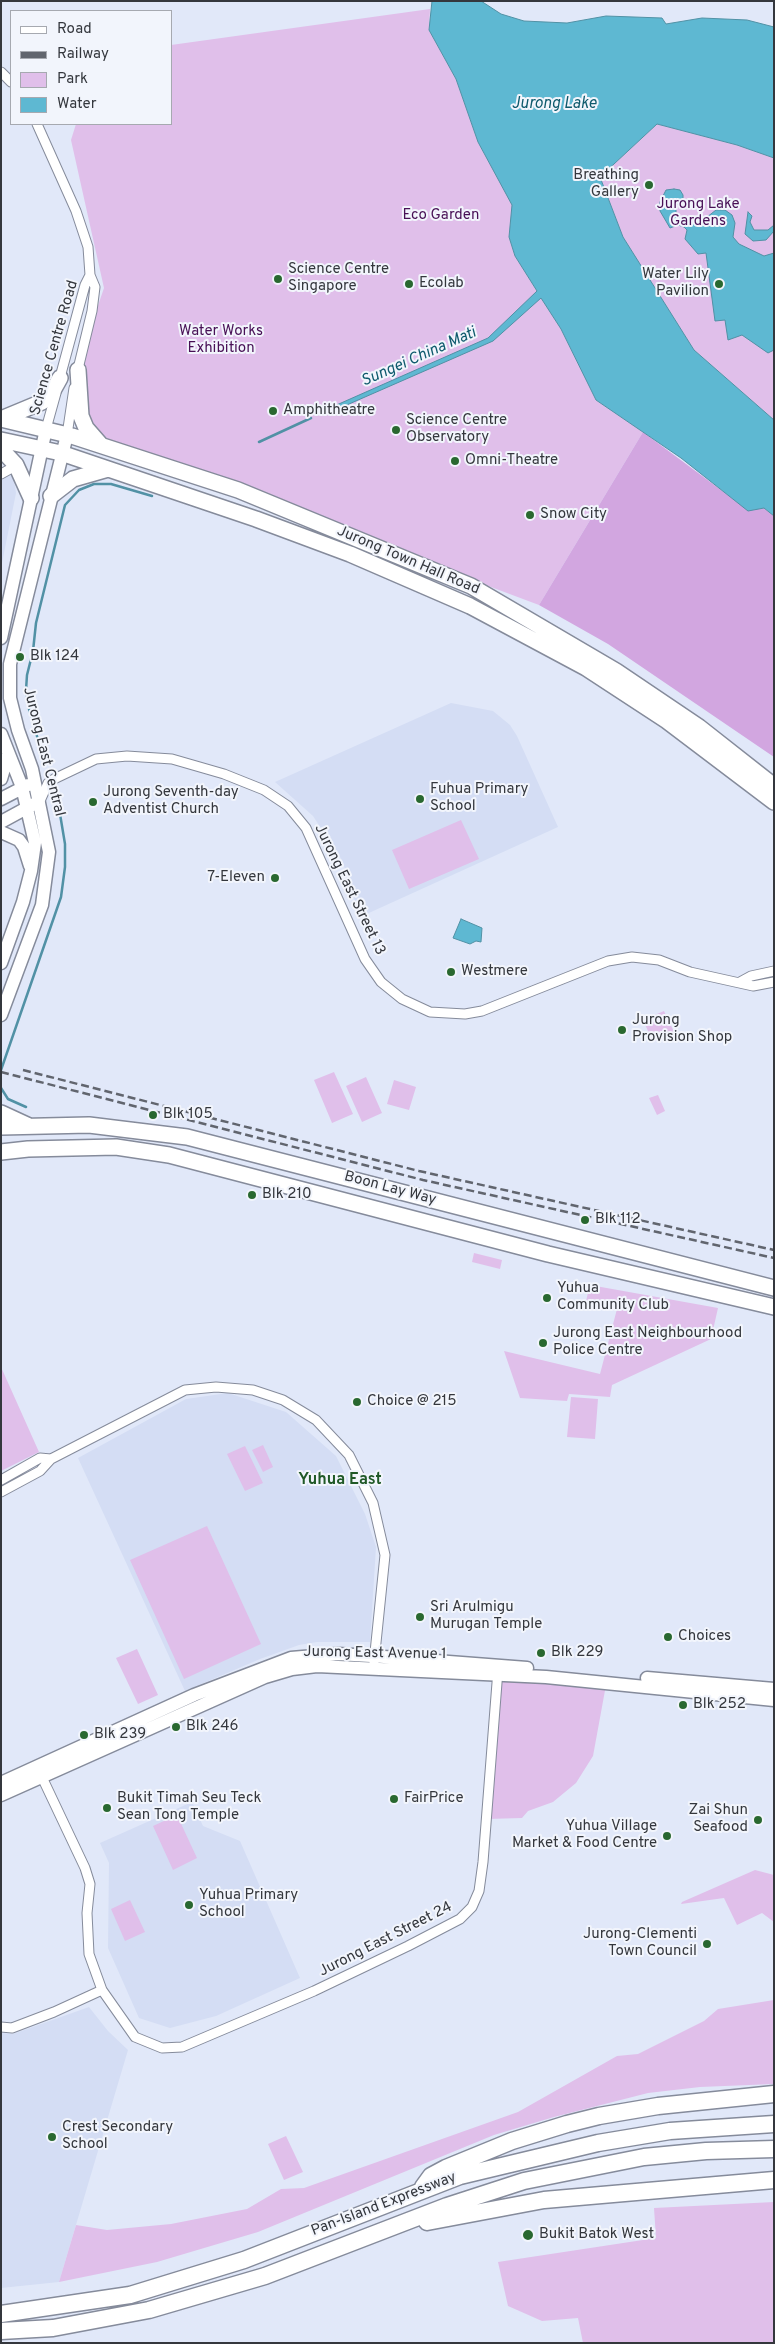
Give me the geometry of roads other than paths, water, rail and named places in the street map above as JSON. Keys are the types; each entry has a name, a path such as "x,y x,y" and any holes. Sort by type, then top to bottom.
{"highway":[{"path":"422,2189 431,2176 446,2168 512,2141 567,2124 599,2116 658,2106 774,2094"},
{"path":"751,2096 774,2100"},
{"name":"Pan-Island Expressway","path":"1,2314 130,2295 244,2260 422,2189 460,2176 598,2143 670,2130 774,2124"},
{"name":"Pan-Island Expressway","path":"1,2331 53,2328 149,2310 265,2276 447,2206 524,2181 644,2158 706,2151 774,2149"},
{"path":"342,2247 359,2246 429,2221 544,2200 770,2181"}],"main road":[{"path":"78,370 81,416 86,428 100,445"},
{"path":"1,419 42,402 50,396 60,378"},
{"name":"Jurong Town Hall Road","path":"1,419 67,435 238,490 470,586 586,668 667,721 774,802"},
{"path":"1,638 46,429"},
{"name":"Jurong East Central","path":"1,1015 42,905 49,852 40,801 42,782 10,698 10,664 67,435"},
{"name":"Jurong Town Hall Road","path":"1,440 62,454 108,468 240,513 350,554 538,633 616,671 674,710 774,786"},
{"path":"1,449 16,465 31,498"},
{"path":"51,496 72,479 108,468"},
{"name":"Jurong East Central","path":"1,734 22,787 35,844 32,871 1,963"},
{"path":"1,779 8,755"},
{"path":"749,766 756,780 753,786"},
{"path":"1,798 22,787 42,782"},
{"path":"1,822 40,801"},
{"path":"1,832 14,836 24,847 32,871"},
{"path":"1,1112 28,1126"},
{"name":"Boon Lay Way","path":"1,1127 116,1127 196,1139 774,1288"},
{"name":"Boon Lay Way","path":"3,1153 28,1149 116,1147 169,1156 548,1254 774,1307"},
{"name":"Jurong East Avenue 1","path":"1,1795 39,1773 265,1677 292,1669 374,1661 774,1689"},
{"name":"Jurong East Avenue 1","path":"498,1670 774,1700"},
{"name":"Jurong East Avenue 1","path":"1,1783 39,1773"}],"street":[{"path":"1,72 10,81"},
{"name":"Science Centre Road","path":"37,125 76,211 88,247 90,275 95,287 67,435"},
{"name":"Science Centre Road","path":"46,429 85,285 90,275"},
{"path":"1,474 10,469"},
{"name":"Jurong East Street 13","path":"42,782 96,759 146,756 172,759 218,772 264,790 288,806 306,828 361,950 381,982 402,999 430,1012 465,1014 482,1011 608,960 632,957 659,960 690,972 753,986 774,982"},
{"path":"740,982 750,976 774,970"},
{"path":"1,1492 40,1471 51,1459 185,1390 216,1387 253,1390 283,1400 316,1420 349,1455 374,1503 385,1555 374,1661"},
{"path":"1,1480 40,1458 51,1459"},
{"name":"Jurong East Street 24","path":"39,1773 85,1868 90,1884 87,1913 89,1954 102,1990 135,2037 162,2048 182,2047 324,1986 460,1919 472,1907 479,1891 498,1670"},
{"path":"1,2027 12,2028 102,1990"}],"water":[{"name":"Jurong Lake","path":"432,1 481,1 501,14 524,21 567,23 606,16 662,18 666,24 702,18 747,20 774,27 774,158 737,145 657,124 600,177 623,237 694,350 774,420 774,516 764,508 748,511 681,458 596,400 561,329 541,298 493,341 333,411 332,407 488,338 537,291 515,256 509,237 512,205 478,142 456,79 429,30"},
{"path":"666,190 680,190 683,195 683,199 676,206 676,213 681,219 690,222 702,221 716,210 725,210 732,215 735,223 733,237 739,244 764,256 774,253 774,350 768,353 742,335 728,340 725,320 715,321 706,253 698,254 685,239 687,230 678,225 670,228 660,211 660,202"},
{"path":"748,212 752,216 750,222 754,230 768,230 774,225 774,231 766,240 753,241 745,234"},
{"path":"461,919 482,928 481,942 476,941 470,944 453,938"}],"waterway":[{"name":"Sungei China Mati","path":"324,412 335,408"},
{"name":"Sungei China Mati","path":"259,442 311,418"},
{"path":"39,743 29,709 26,690 27,675 33,651 36,623 65,505 79,490 94,484 111,484 152,496"},
{"path":"1,1070 61,897 65,867 65,844 59,808"},
{"path":"1,1088 8,1099 26,1107"}],"railway":[{"path":"23,1070 419,1171 774,1250"},
{"path":"1,1072 423,1180 774,1258"}],"place":[{"name":"Breathing Gallery","path":"649,185"},
{"name":"Science Centre Singapore","path":"278,279"},
{"name":"Ecolab","path":"409,284"},
{"name":"Water Lily Pavilion","path":"719,284"},
{"name":"Amphitheatre","path":"273,411"},
{"name":"Science Centre Observatory","path":"396,430"},
{"name":"Omni-Theatre","path":"455,461"},
{"name":"Snow City","path":"530,515"},
{"name":"Blk 124","path":"20,657"},
{"name":"Fuhua Primary School","path":"420,799"},
{"name":"Jurong Seventh-day Adventist Church","path":"93,802"},
{"name":"7-Eleven","path":"275,878"},
{"name":"Westmere","path":"451,972"},
{"name":"Jurong Provision Shop","path":"622,1030"},
{"name":"Blk 105","path":"153,1115"},
{"name":"Blk 210","path":"252,1195"},
{"name":"Blk 112","path":"585,1220"},
{"name":"Yuhua Community Club","path":"547,1298"},
{"name":"Jurong East Neighbourhood Police Centre","path":"543,1343"},
{"name":"Choice @ 215","path":"357,1402"},
{"name":"Sri Arulmigu Murugan Temple","path":"420,1617"},
{"name":"Choices","path":"668,1637"},
{"name":"Blk 229","path":"541,1653"},
{"name":"Blk 252","path":"683,1705"},
{"name":"Blk 246","path":"176,1727"},
{"name":"Blk 239","path":"84,1735"},
{"name":"FairPrice","path":"394,1799"},
{"name":"Bukit Timah Seu Teck Sean Tong Temple","path":"107,1808"},
{"name":"Zai Shun Seafood","path":"758,1820"},
{"name":"Yuhua Village Market & Food Centre","path":"667,1836"},
{"name":"Yuhua Primary School","path":"189,1905"},
{"name":"Jurong-Clementi Town Council","path":"707,1944"},
{"name":"Crest Secondary School","path":"52,2137"},
{"name":"Bukit Batok West","path":"528,2235"}],"district":[{"name":"Yuhua East","path":"340,1481"}],"park label":[{"name":"Jurong Lake Gardens","path":"698,214"},
{"name":"Eco Garden","path":"441,216"},
{"name":"Water Works Exhibition","path":"221,340"}]}
